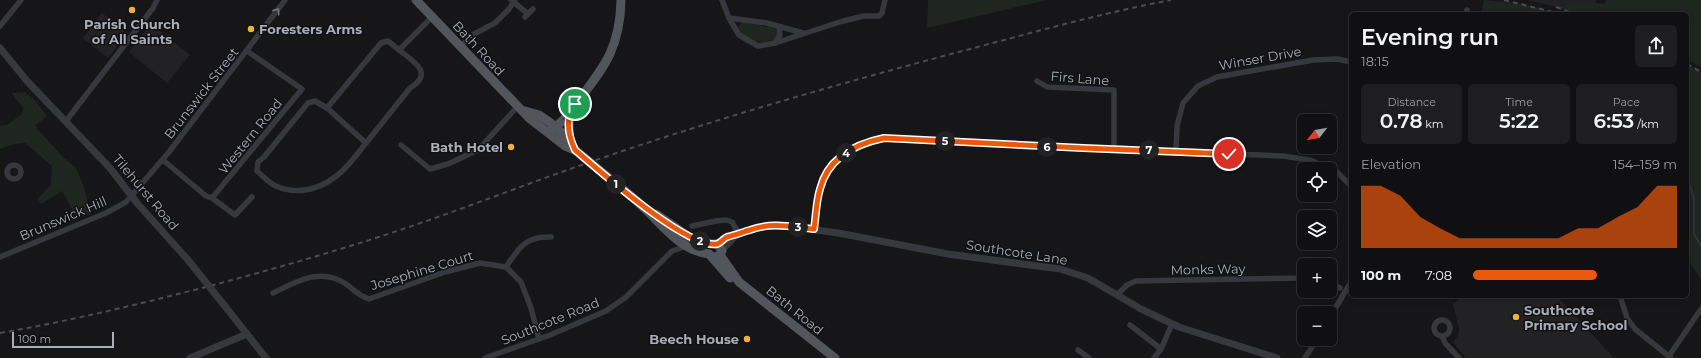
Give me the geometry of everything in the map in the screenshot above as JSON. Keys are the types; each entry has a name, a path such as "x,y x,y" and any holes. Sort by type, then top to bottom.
{"main road":[{"name":"Bath Road","path":"416,0 529,118 552,128 575,150 643,207 672,236 703,253 715,251"},
{"path":"552,128 573,108 597,77 609,57 617,36 621,0"},
{"path":"568,143 573,108"},
{"name":"Bath Road","path":"643,207 689,237 715,251 740,282 835,358"}],"street":[{"path":"0,26 20,0"},
{"path":"66,121 153,8 157,0"},
{"name":"Brunswick Street","path":"132,196 163,160 285,0"},
{"path":"722,0 729,18 739,35 758,46 775,43 803,33 864,16 879,16 882,13 885,0"},
{"path":"461,46 474,34 495,23 509,9 513,1 526,15 533,9"},
{"path":"399,50 432,16"},
{"path":"729,18 803,33"},
{"path":"775,43 780,35 779,27"},
{"path":"327,108 381,43 388,41 420,66 422,72 421,79 417,84 410,88 366,143 335,177 320,186 293,192 274,186 257,171 258,162 264,157 308,103 315,101 327,108 366,143"},
{"name":"Tilehurst Road","path":"0,48 27,81 110,168 244,328 266,358"},
{"name":"Western Road","path":"212,198 302,89 247,51"},
{"name":"Winser Drive","path":"1176,152 1177,126 1183,103 1198,86 1217,76 1313,60 1337,59 1349,62"},
{"name":"Firs Lane","path":"1037,81 1047,87 1114,90 1114,148"},
{"path":"401,145 430,169 448,164 478,150 521,109"},
{"path":"814,229 820,189 827,172 833,163 848,151 864,142 884,138 1282,156 1310,160 1336,171 1349,184"},
{"path":"163,160 206,196 212,198 235,215 252,197"},
{"path":"0,172 7,172"},
{"name":"Brunswick Hill","path":"0,257 106,213 126,202 132,196"},
{"path":"692,226 726,220 732,222 737,235"},
{"name":"Southcote Lane","path":"715,251 726,237 768,225 814,229 948,254 1060,269 1088,278 1118,294 1141,309 1172,324 1277,358"},
{"path":"672,236 674,240 672,251"},
{"path":"539,339 531,308 521,282 506,267 520,246 535,238 551,237"},
{"name":"Southcote Road","path":"485,358 496,356 595,317 615,306 672,251 688,246"},
{"name":"Josephine Court","path":"273,293 303,279 321,275 335,278 347,285 358,295 369,299 445,272 480,263 506,267"},
{"name":"Monks Way","path":"1118,294 1127,285 1136,281 1297,278"},
{"path":"1337,306 1349,285"},
{"path":"1621,298 1626,318 1635,329 1670,357 1701,309"},
{"path":"1154,358 1161,349 1172,324"},
{"path":"1130,325 1161,349"},
{"path":"190,358 247,334"},
{"path":"1442,336 1445,343 1459,358"},
{"path":"1305,358 1313,346"},
{"path":"1078,350 1089,358"}],"shaded area":[{"path":"928,0 1047,0 927,28"},
{"path":"1484,0 1524,4 1554,12 1481,12"},
{"path":"1527,0 1596,0 1596,4 1575,1 1557,7"},
{"path":"1606,0 1701,0 1701,67 1689,61 1689,12 1570,12 1557,7 1575,1 1605,4"},
{"path":"102,13 127,33 108,58 83,38"},
{"path":"742,22 775,28 778,33 777,38 761,42 752,40 738,32 738,27"},
{"path":"151,24 190,55 167,83 129,52"},
{"path":"1689,65 1701,72 1701,279 1689,262"},
{"path":"25,92 34,99 47,116 36,125 38,130 64,158 76,168 85,190 91,215 76,216 62,191 41,204 38,199 51,184 52,166 25,143 14,144 0,149 0,126 7,125 22,114 23,107 11,93"},
{"name":"Southcote Primary School","path":"1460,298 1559,298 1614,358 1466,358 1453,342 1458,335 1459,329 1453,304"}],"waterway":[{"path":"1689,184 1694,198 1694,234 1701,246"}],"railway":[{"path":"0,333 139,304 292,263 409,227 580,165 777,102 1033,32 1088,18 1171,0"},
{"path":"1504,0 1553,12"},
{"path":"1556,7 1570,12"},
{"path":"1689,65 1701,72"}],"place":[{"name":"Parish Church of All Saints","path":"132,10"},
{"name":"Foresters Arms","path":"251,29"},
{"name":"Bath Hotel","path":"511,147"},
{"name":"Southcote Primary School","path":"1516,317"},
{"name":"Beech House","path":"747,339"}],"route":[{"path":"575,104 570,111 569,128 570,140 575,150 643,207 689,237 712,244 718,244 726,237 735,236 749,230 768,225 814,229 820,189 823,180 833,163 848,151 864,142 884,138 1229,154"}]}
